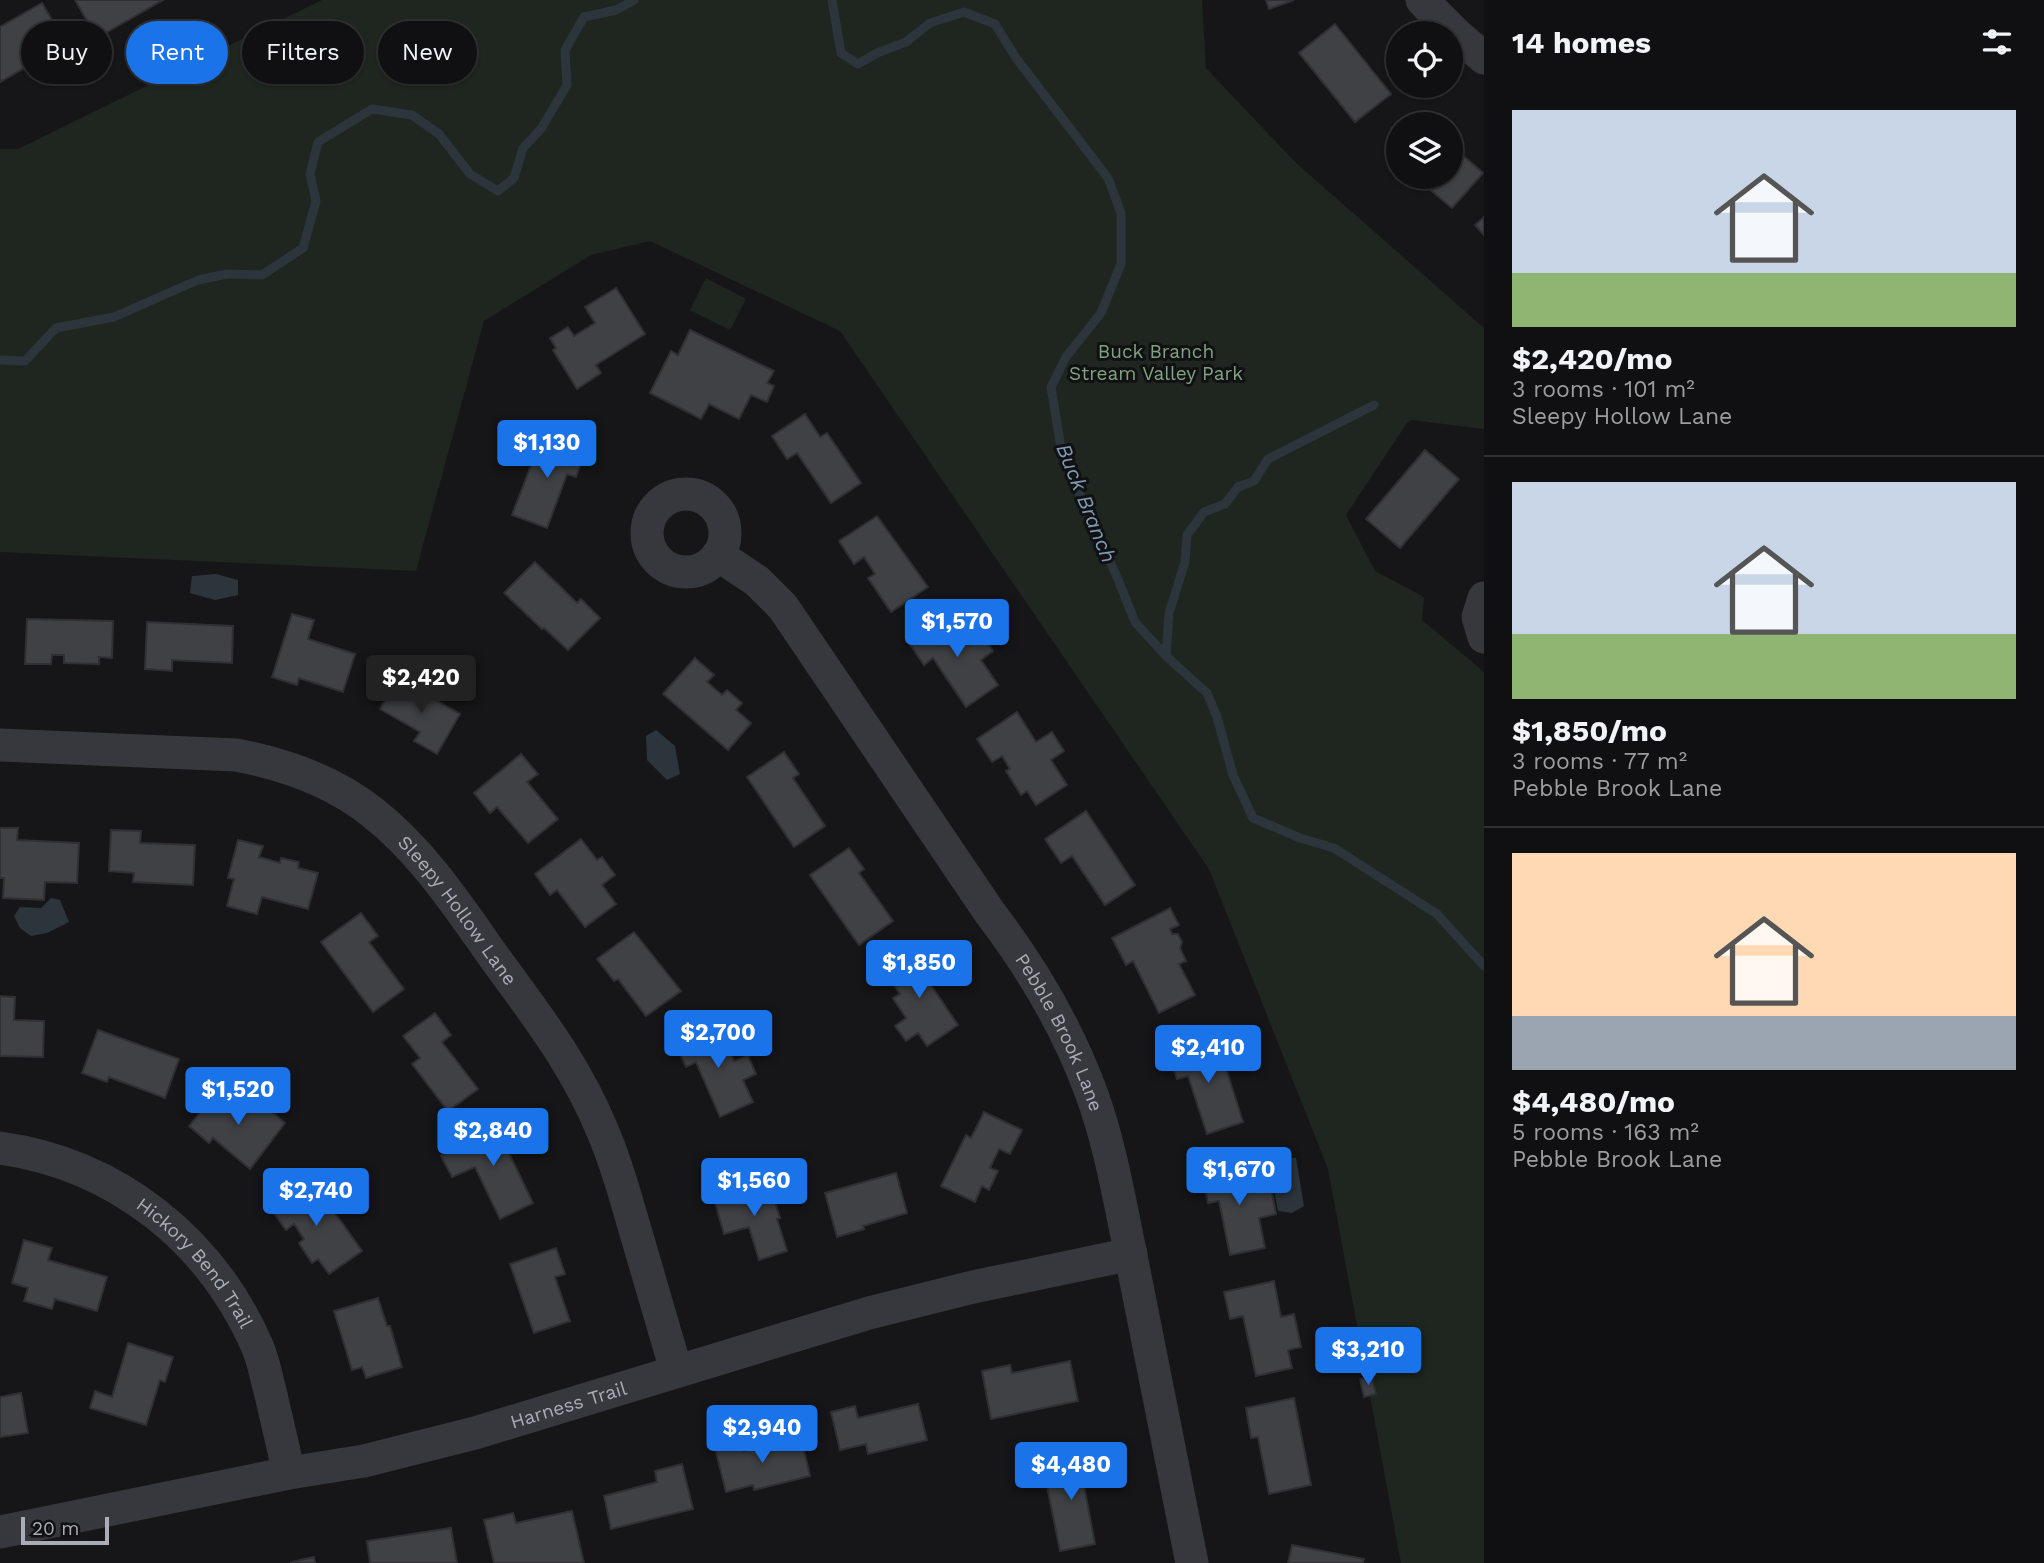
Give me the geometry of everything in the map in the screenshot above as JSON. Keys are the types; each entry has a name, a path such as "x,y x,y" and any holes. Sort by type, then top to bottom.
{"street":[{"path":"1422,0 1484,58"},
{"name":"Pebble Brook Lane","path":"718,555 757,581 783,607 990,913 1020,951 1046,995 1092,1093 1121,1201 1192,1563"},
{"path":"1484,598 1478,617 1484,637"},
{"name":"Sleepy Hollow Lane","path":"0,745 236,755 261,760 291,768 331,787 370,810 397,834 448,893 540,1018 575,1072 604,1133 618,1171 676,1370"},
{"name":"Hickory Bend Trail","path":"0,1148 61,1161 90,1173 140,1201 171,1225 207,1262 243,1318 259,1351 289,1473"},
{"name":"Harness Trail","path":"0,1532 289,1473 364,1461 475,1433 869,1313 973,1287 1130,1254"}],"green space":[{"name":"Buck Branch Stream Valley Park","path":"322,0 1202,0 1206,68 1295,162 1484,328 1484,429 1411,420 1346,515 1375,571 1424,597 1422,620 1484,672 1484,1563 1401,1563 1328,1169 1209,869 840,331 650,241 591,255 484,321 416,571 0,552 0,149 18,149 151,84 228,84 228,46 242,39 242,84 364,84 364,21 279,21"},
{"path":"706,278 746,299 730,330 690,310"}],"shaded area":[{"path":"216,574 238,580 238,595 215,600 190,593 192,576"},
{"path":"656,730 675,746 680,774 667,780 647,760 646,736"},
{"path":"51,898 60,900 69,922 47,933 31,936 20,928 14,916 20,907 41,908"},
{"path":"1281,1157 1296,1158 1304,1206 1292,1213 1278,1211 1269,1164"}],"building":[{"path":"75,0 163,0 112,29 112,21 87,21"},
{"path":"1266,0 1294,0 1269,9"},
{"path":"42,3 53,21 21,21 21,70 0,82 0,27"},
{"path":"1335,24 1386,88 1386,98 1355,122 1299,53"},
{"path":"1463,156 1483,173 1452,208 1429,189 1463,189"},
{"path":"1484,217 1484,235 1475,225"},
{"path":"616,288 645,334 596,365 601,373 577,389 553,350 556,348 550,338 568,327 574,336 595,323 585,307"},
{"path":"690,330 774,371 767,383 774,386 767,402 751,395 739,419 709,404 701,419 650,393 671,351 678,355"},
{"path":"805,414 820,437 827,433 861,483 831,503 797,453 787,459 772,436"},
{"path":"543,434 586,450 576,477 567,474 547,528 512,515"},
{"path":"1425,450 1459,479 1400,548 1366,519"},
{"path":"877,516 928,587 891,612 868,578 875,574 864,557 854,564 839,541"},
{"path":"535,562 577,603 581,599 600,618 568,650 504,593"},
{"path":"292,614 314,620 308,639 355,654 343,692 299,678 297,685 272,677"},
{"path":"940,618 955,642 977,627 993,651 981,660 998,685 966,707 933,658 924,665 907,640"},
{"path":"27,619 113,621 112,658 99,657 99,664 64,663 64,655 52,655 51,664 25,664"},
{"path":"147,622 233,626 232,663 172,660 172,671 145,669"},
{"path":"695,658 714,675 707,682 722,695 727,690 742,703 736,710 751,723 728,750 663,694"},
{"path":"398,679 460,714 437,754 414,741 420,732 380,709"},
{"path":"1017,712 1036,742 1052,732 1064,751 1051,760 1067,785 1036,805 1027,791 1021,795 1006,771 1010,769 1002,756 992,762 977,739"},
{"path":"784,752 799,774 793,778 825,826 794,847 747,777"},
{"path":"521,754 538,774 527,782 558,819 528,843 497,807 490,813 474,793"},
{"path":"1086,811 1135,885 1105,905 1072,856 1061,863 1045,839"},
{"path":"0,828 18,828 17,840 79,843 77,883 45,882 44,900 3,898 4,878 0,878"},
{"path":"111,830 141,831 140,843 195,845 193,885 133,882 134,873 109,871"},
{"path":"581,839 597,860 602,857 615,875 602,885 616,904 585,927 557,890 550,895 535,874"},
{"path":"238,840 263,846 259,857 280,863 281,858 299,862 298,868 318,873 308,909 262,897 257,914 227,906 234,879 228,878"},
{"path":"849,848 864,869 859,873 893,921 859,945 810,875"},
{"path":"1170,908 1179,925 1170,929 1172,934 1178,934 1182,942 1180,948 1186,961 1179,964 1195,995 1159,1013 1133,961 1126,965 1112,938"},
{"path":"361,913 378,936 369,942 404,989 373,1012 321,942"},
{"path":"634,932 681,991 646,1016 618,979 614,981 597,959"},
{"path":"916,948 931,970 924,975 958,1025 927,1046 918,1033 906,1041 895,1026 906,1018 893,998 900,994 883,970"},
{"path":"0,996 15,997 14,1020 44,1021 43,1057 0,1056"},
{"path":"435,1013 451,1035 442,1042 478,1089 448,1111 412,1064 420,1058 403,1036"},
{"path":"712,1026 723,1050 728,1047 734,1061 748,1056 756,1074 743,1080 753,1102 720,1117 696,1062 686,1067 675,1043"},
{"path":"98,1030 179,1059 165,1098 109,1077 107,1082 82,1073"},
{"path":"1212,1039 1221,1066 1225,1065 1243,1122 1207,1134 1188,1076 1177,1079 1168,1054"},
{"path":"218,1090 240,1108 251,1094 285,1123 250,1169 213,1138 209,1143 189,1126"},
{"path":"984,1112 1022,1130 1010,1154 999,1149 990,1168 998,1171 989,1190 982,1186 975,1202 941,1186 966,1135 971,1138"},
{"path":"505,1120 517,1145 507,1149 533,1203 500,1219 475,1167 452,1177 441,1156 472,1141 470,1137"},
{"path":"1246,1164 1251,1192 1271,1188 1276,1214 1259,1218 1265,1248 1230,1255 1219,1201 1208,1203 1202,1173"},
{"path":"896,1173 907,1213 837,1237 825,1193"},
{"path":"302,1181 318,1204 325,1199 362,1251 329,1274 318,1259 312,1263 299,1243 304,1239 294,1224 286,1230 268,1205"},
{"path":"769,1182 787,1251 759,1260 749,1227 724,1234 714,1199"},
{"path":"24,1240 52,1248 48,1260 107,1277 97,1311 55,1299 52,1309 24,1301 28,1288 12,1283"},
{"path":"556,1248 565,1274 555,1277 570,1321 534,1333 510,1264"},
{"path":"1274,1281 1281,1317 1294,1314 1301,1347 1288,1350 1292,1368 1256,1376 1243,1316 1230,1319 1224,1292"},
{"path":"378,1298 387,1326 390,1326 402,1367 366,1378 362,1367 352,1370 334,1311"},
{"path":"128,1343 173,1357 165,1382 160,1380 146,1425 90,1408 95,1391 112,1397"},
{"path":"1070,1361 1078,1401 991,1419 982,1371 1010,1365 1012,1373"},
{"path":"1372,1377 1376,1394 1364,1397 1360,1379"},
{"path":"21,1393 28,1433 0,1437 0,1397"},
{"path":"1294,1398 1311,1485 1269,1494 1258,1437 1251,1438 1246,1408"},
{"path":"918,1404 927,1440 868,1454 866,1444 840,1450 831,1412 855,1406 858,1418"},
{"path":"801,1437 810,1476 754,1490 753,1485 726,1492 715,1448 741,1441 744,1451"},
{"path":"1089,1457 1094,1484 1084,1486 1095,1544 1060,1551 1043,1466"},
{"path":"682,1464 693,1509 611,1529 604,1496 657,1482 655,1471"},
{"path":"572,1511 584,1563 494,1563 484,1520 513,1513 516,1523"},
{"path":"451,1528 457,1563 370,1563 367,1541"},
{"path":"1292,1545 1364,1559 1363,1563 1288,1563"},
{"path":"314,1557 315,1563 291,1563 291,1562"}],"waterway":[{"name":"Buck Branch","path":"0,360 25,361 56,328 114,317 198,280 227,274 262,275 303,248 316,201 310,174 318,142 372,109 412,115 439,134 470,174 498,191 514,178 523,148 541,129 567,85 565,50 584,17 616,10 634,0"},
{"name":"Buck Branch","path":"832,0 841,53 858,64 906,42 930,23 964,12 995,24 1016,58 1108,178 1121,213 1121,264 1101,313 1066,357 1051,387 1062,454 1135,622 1166,656 1207,693 1217,717 1233,775 1253,818 1300,838 1334,848 1437,914 1484,966"},
{"path":"1166,656 1169,613 1185,562 1187,535 1204,512 1225,504 1238,487 1254,481 1268,459 1374,405"}]}
